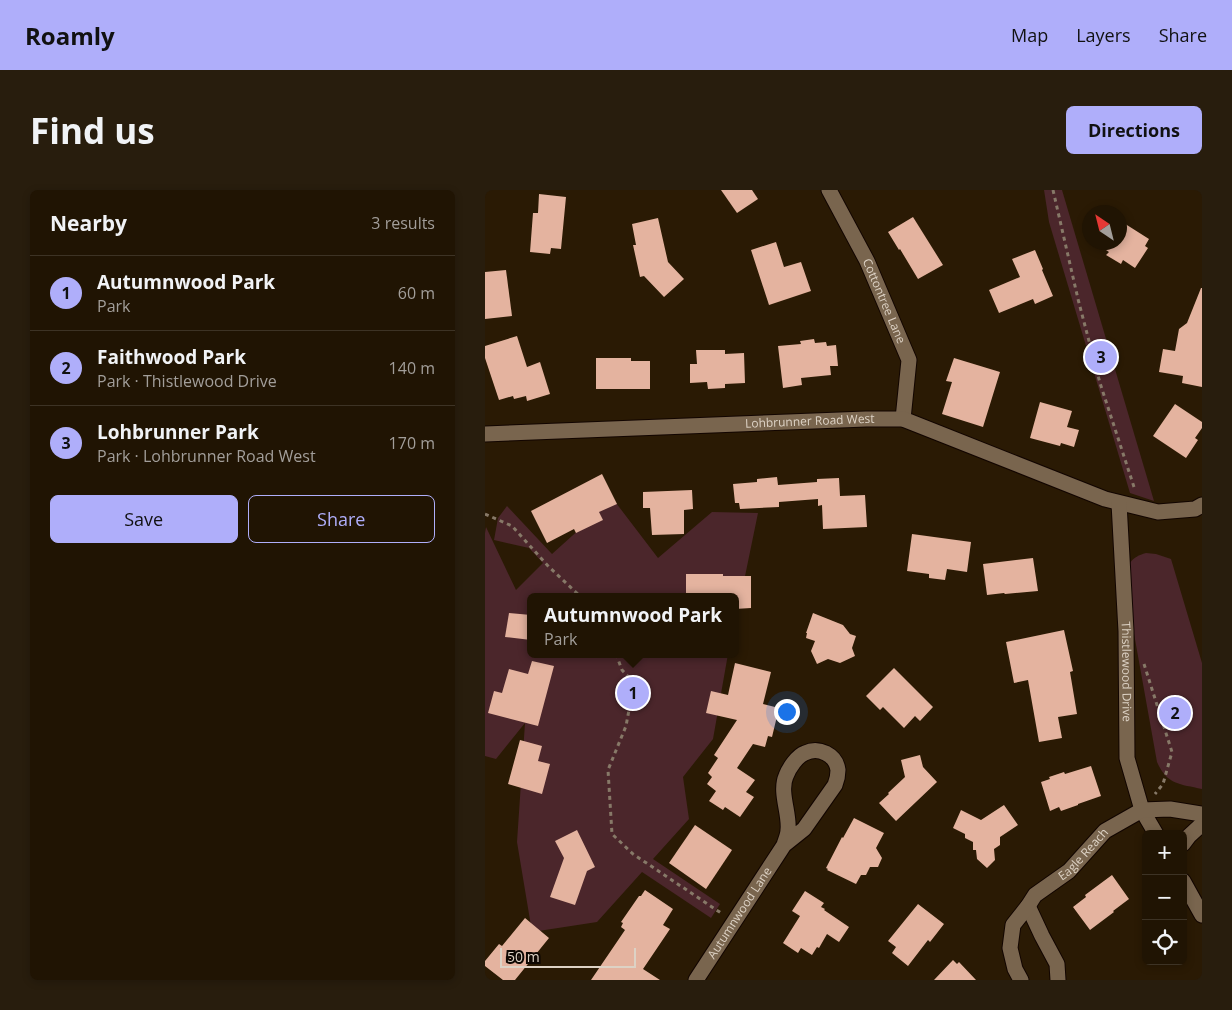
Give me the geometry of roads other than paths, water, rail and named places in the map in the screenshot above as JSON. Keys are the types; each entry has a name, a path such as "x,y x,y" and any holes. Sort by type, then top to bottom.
{"street":[{"name":"Cottontree Lane","path":"829,190 867,261 909,360 903,419"},
{"name":"Lohbrunner Road West","path":"485,434 903,419 1105,499 1158,512 1195,509 1202,505"},
{"name":"Thistlewood Drive","path":"1119,503 1126,631 1127,758 1142,810 1154,830"},
{"name":"Autumnwood Lane","path":"696,980 784,845 788,831 784,789 786,775 797,758 804,753 813,750 829,754 838,768 838,777 835,785 805,829 784,845"},
{"path":"1142,810 1170,808 1202,814"},
{"name":"Eagle Reach","path":"1021,980 1015,970 1010,948 1013,925 1029,906 1035,895 1069,871 1105,831 1142,810"},
{"path":"1187,839 1202,824"},
{"path":"1187,888 1202,914"},
{"path":"1029,906 1041,936 1057,964 1059,980"}],"place":[{"name":"Lohbrunner Park","path":"1101,357"},
{"name":"Autumnwood Park","path":"633,693"},
{"name":"Faithwood Park","path":"1175,713"}]}
